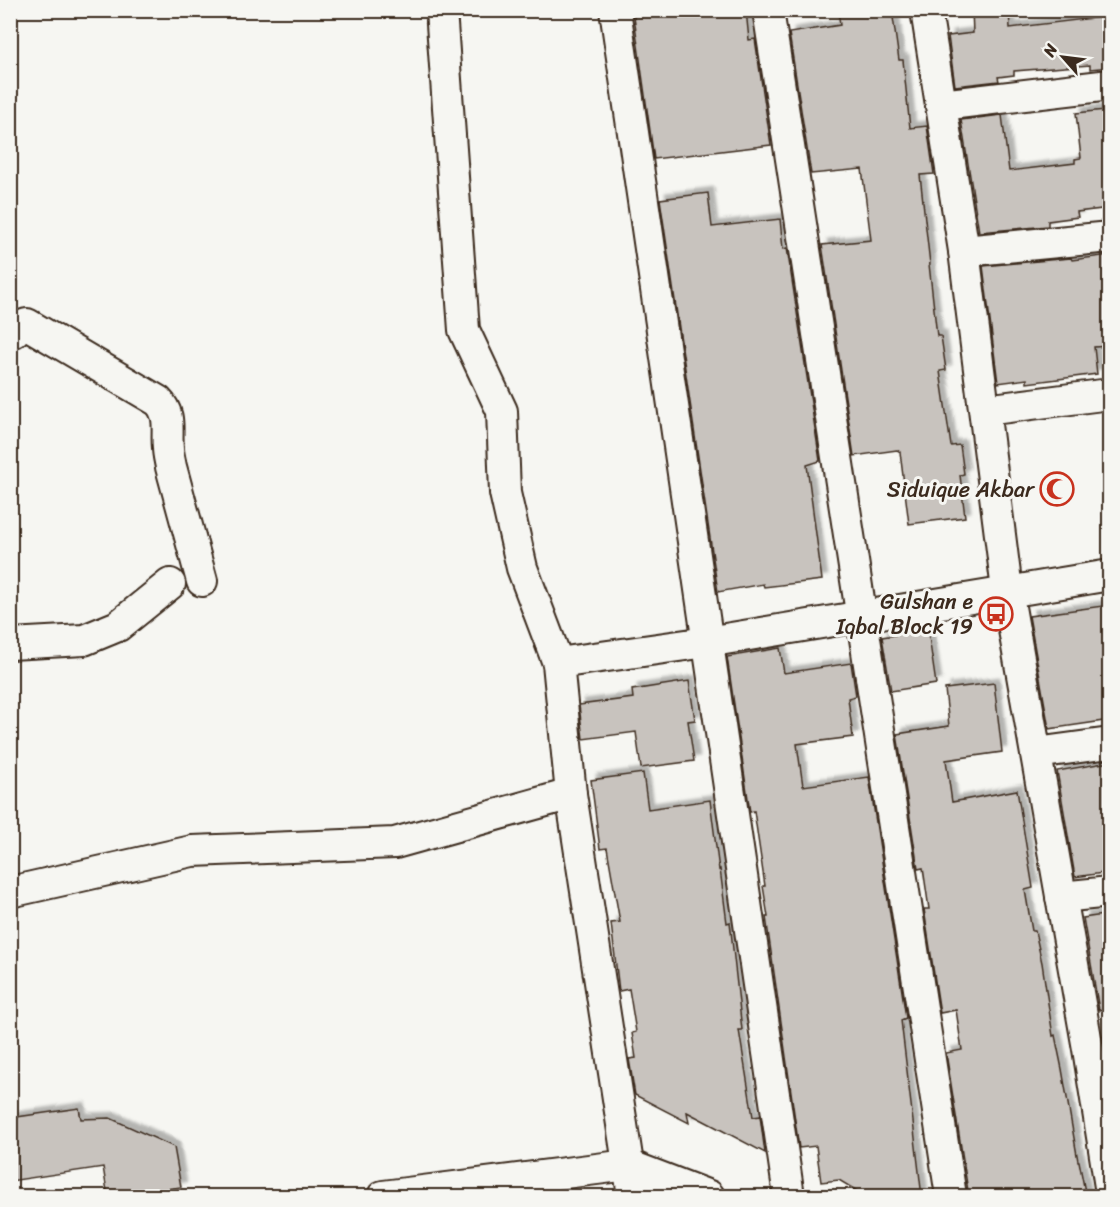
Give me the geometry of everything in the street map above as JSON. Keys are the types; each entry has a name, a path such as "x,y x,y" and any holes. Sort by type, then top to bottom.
{"street":[{"path":"441,10 464,330 502,411 505,493 522,568 558,663 571,794 633,1197"},
{"path":"615,10 789,1197"},
{"path":"768,10 951,1197"},
{"path":"926,10 964,251 1007,590 1061,897 1099,1047 1110,1187"},
{"path":"941,105 1110,85"},
{"path":"964,251 1110,237"},
{"path":"10,332 27,324 164,406 168,420 171,467 202,581"},
{"path":"985,410 1110,394"},
{"path":"558,663 707,642 1007,590 1110,575"},
{"path":"10,644 84,640 118,626 170,584"},
{"path":"1036,753 1110,743"},
{"path":"10,892 192,851 395,843 571,794"},
{"path":"1061,897 1110,892"},
{"path":"383,1197 628,1165 709,1197"}],"building":[{"path":"633,10 746,10 749,40 755,39 771,145 654,159"},
{"path":"838,10 892,10 899,60 903,60 910,128 927,126 934,174 920,175 937,336 941,336 946,370 940,371 951,446 960,445 964,474 960,475 965,517 909,524 900,452 897,450 854,456 822,245 871,240 862,169 811,174 789,33 840,25"},
{"path":"972,10 1009,10 1010,28 1110,16 1110,67 1090,69 1090,65 1014,71 1014,75 998,77 999,81 955,86 948,36 973,33"},
{"path":"1105,110 1110,150 1110,208 1077,212 1078,217 1048,221 1048,226 979,232 961,120 1002,115 1009,171 1075,163 1075,159 1081,158 1076,113"},
{"path":"708,193 712,227 780,219 783,249 787,248 820,461 807,465 822,580 764,587 763,584 718,592 660,199"},
{"path":"1110,255 1110,346 1094,347 1097,374 1027,383 1027,379 998,383 983,266"},
{"path":"1110,605 1110,720 1049,729 1029,616"},
{"path":"928,630 936,684 891,691 882,637"},
{"path":"780,648 784,673 851,663 856,696 848,698 853,737 797,744 803,786 869,777 906,1018 901,1020 922,1197 867,1197 839,1180 821,1182 816,1146 799,1148 766,917 768,917 763,886 765,886 754,811 750,812 727,657"},
{"path":"689,681 695,720 688,721 694,761 641,768 636,732 583,739 579,705 633,698 632,690"},
{"path":"994,683 1002,752 946,760 952,802 1017,790 1033,888 1025,890 1032,931 1035,931 1042,963 1053,1036 1055,1035 1086,1197 969,1197 946,1053 962,1050 956,1010 940,1013 924,909 929,909 923,868 918,869 897,734 949,726 945,689"},
{"path":"1110,762 1110,872 1075,877 1057,771"},
{"path":"643,773 648,809 710,800 727,923 730,922 742,1030 739,1030 753,1117 760,1116 765,1153 687,1112 689,1123 635,1095 629,1059 636,1058 632,1033 636,1032 629,989 619,991 611,923 620,922 607,848 600,849 591,780"},
{"path":"1110,914 1110,1009 1099,1010 1083,918"},
{"path":"79,1108 81,1119 110,1118 174,1147 181,1187 108,1197 103,1167 10,1181 10,1118"}],"place":[{"name":"Siduique Akbar","path":"1057,489"},
{"name":"Gulshan e Iqbal Block 19","path":"996,614"}]}
